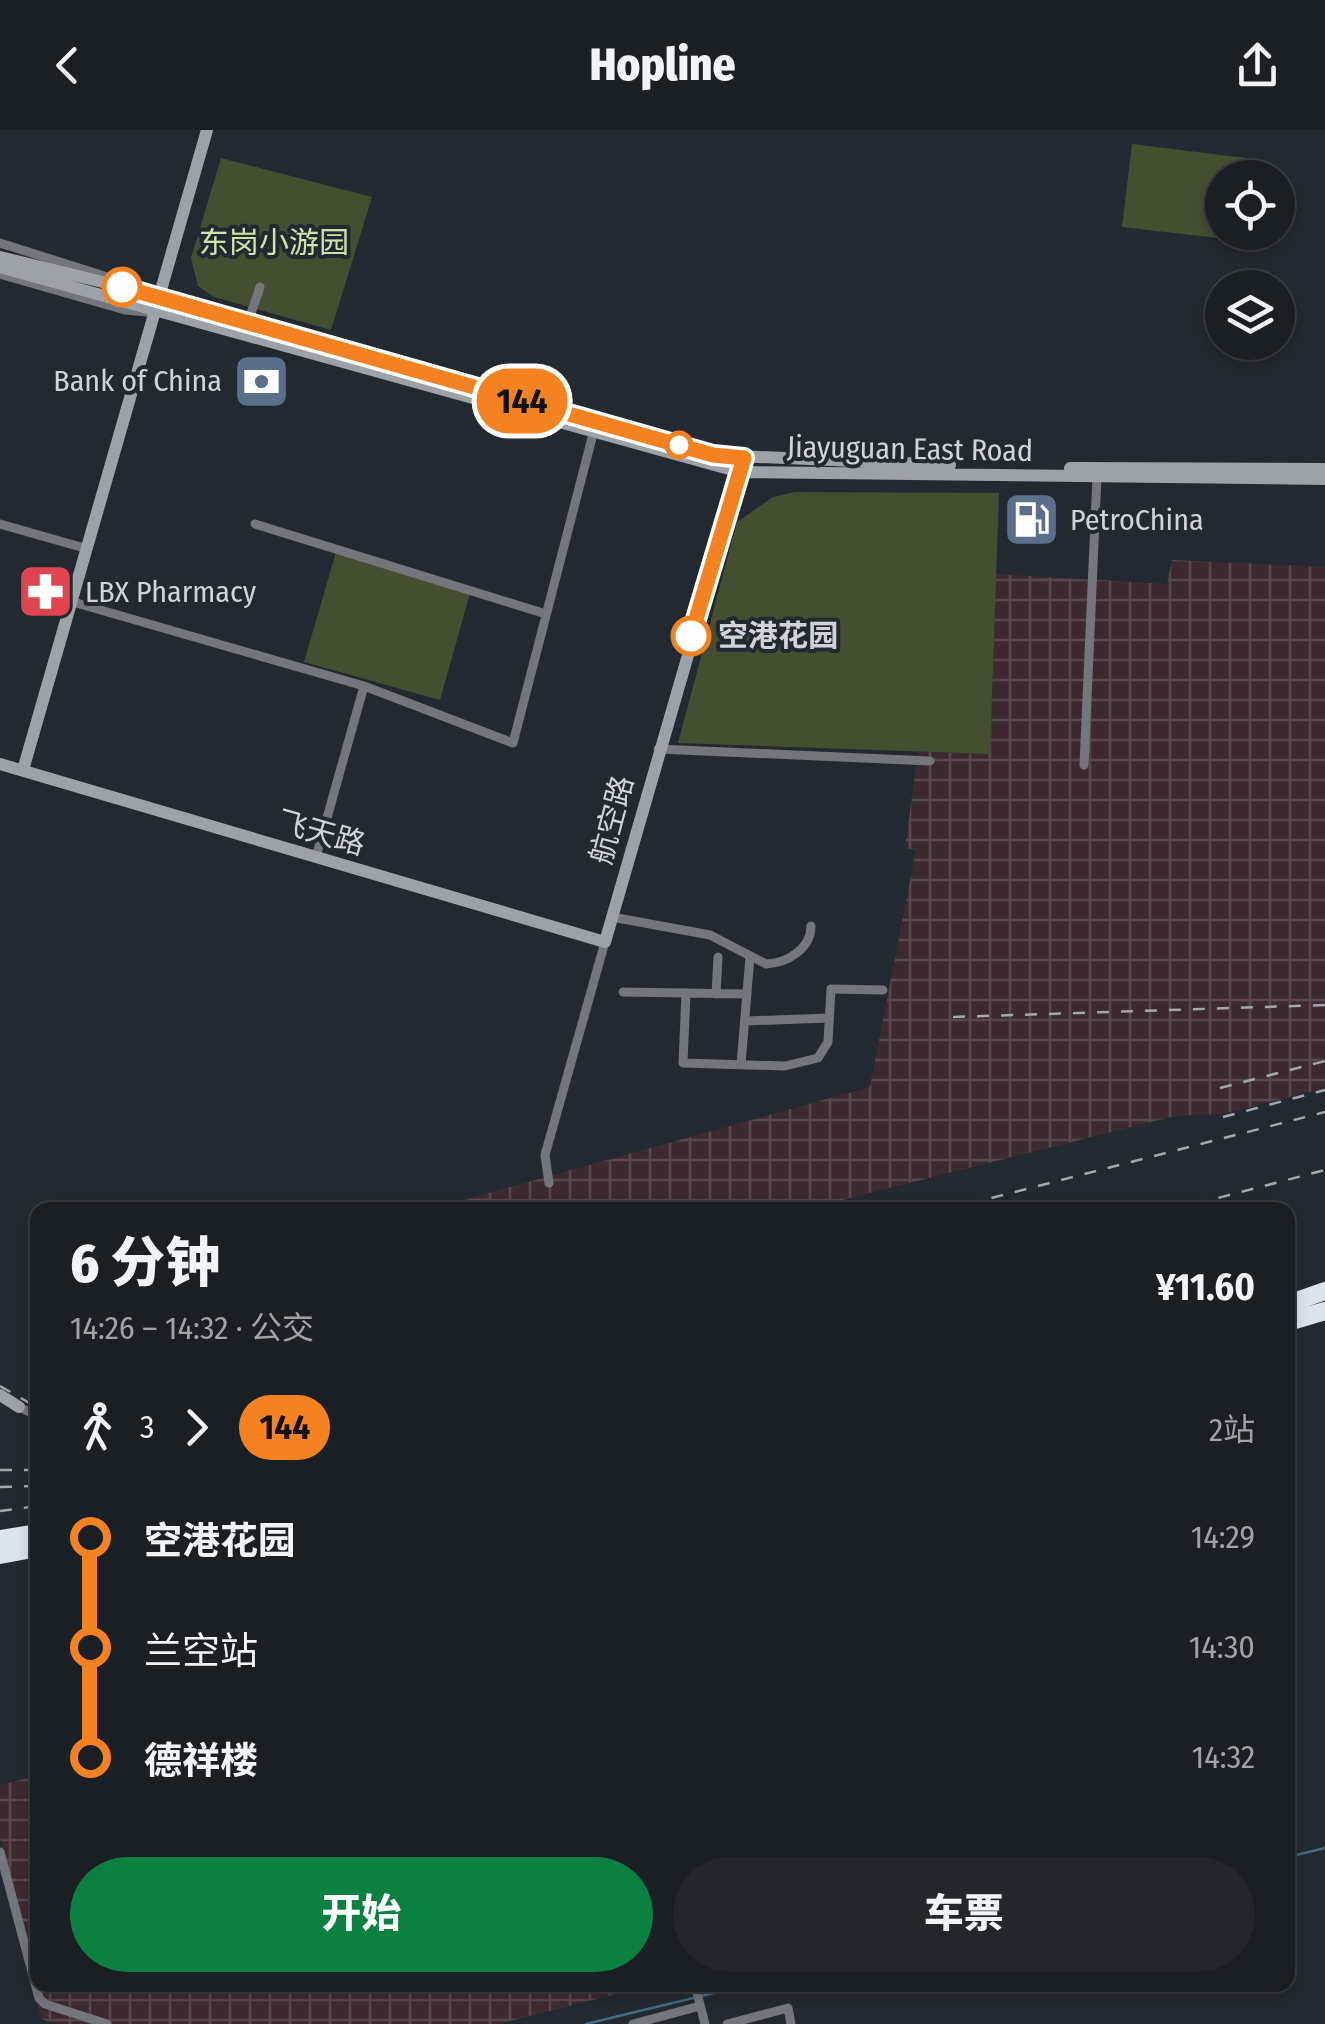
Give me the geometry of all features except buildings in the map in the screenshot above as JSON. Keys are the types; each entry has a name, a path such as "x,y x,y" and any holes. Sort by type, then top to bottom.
{"highway":[{"path":"1295,1302 1325,1291"},
{"path":"1295,1320 1325,1310"},
{"path":"0,1539 30,1534"},
{"path":"0,1556 30,1550"}],"main road":[{"path":"23,770 207,130"},
{"name":"Jiayuguan East Road","path":"0,257 160,296 742,465 1325,469"},
{"name":"Jiayuguan East Road","path":"0,271 48,277 156,313 594,434 742,465 1096,477 1325,479"},
{"name":"航空路","path":"605,942 742,465"},
{"name":"飞天路","path":"0,764 605,942"},
{"path":"0,1395 19,1406"}],"street":[{"path":"0,243 124,280 160,296"},
{"path":"248,322 260,287"},
{"path":"73,602 364,686 512,742 594,434"},
{"path":"1084,765 1096,477"},
{"path":"0,524 88,549"},
{"path":"255,524 546,614"},
{"path":"316,858 364,686"},
{"path":"658,749 930,762"},
{"path":"612,917 710,935 766,964 786,960 809,940 811,926"},
{"name":"航空路","path":"549,1182 545,1155 605,942"},
{"path":"716,994 718,956"},
{"path":"742,1064 750,957"},
{"path":"686,993 682,1063 785,1066 818,1058 828,1042 831,989 884,990"},
{"path":"623,992 747,994"},
{"path":"745,1021 829,1018"},
{"path":"19,1406 30,1412"},
{"path":"0,1852 30,1964"},
{"path":"37,1992 45,2004 106,2024"},
{"path":"697,1992 705,2024"},
{"path":"633,2024 700,2006"},
{"path":"726,2024 788,2008 792,2024"}],"shaded area":[{"path":"1172,560 1325,567 1325,1088 1222,1114 1175,1116 834,1202 464,1202 870,1087 916,850 905,848 918,752 990,754 996,574 1167,584"},
{"path":"30,1778 30,1971 0,1839 0,1785"},
{"path":"35,1992 624,1992 498,2024 57,2024 41,2019"}],"green space":[{"path":"1132,144 1254,159 1205,160 1205,237 1122,227"},
{"name":"东岗小游园","path":"221,158 372,197 331,330 214,297 198,286 191,258"},
{"path":"795,492 999,493 990,754 678,743 737,522 773,497"},
{"path":"336,552 471,590 440,700 304,662"}],"waterway":[{"path":"1295,1855 1325,1848"},
{"path":"586,2024 718,1992"}],"railway":[{"path":"953,1017 1325,1005"},
{"path":"1220,1088 1325,1061"},
{"path":"1223,1117 1325,1090"},
{"path":"976,1202 1325,1112"},
{"path":"1203,1202 1325,1170"},
{"path":"0,1386 30,1403"},
{"path":"0,1470 30,1470"},
{"path":"0,1487 30,1486"},
{"path":"0,1511 30,1507"}],"bus line":[{"name":"144","path":"122,287 713,455 744,458 691,636"}],"place":[{"name":"Bank of China","path":"261,381"},
{"name":"PetroChina","path":"1031,520"},
{"name":"LBX Pharmacy","path":"46,592"},
{"name":"空港花园","path":"691,636"}]}
